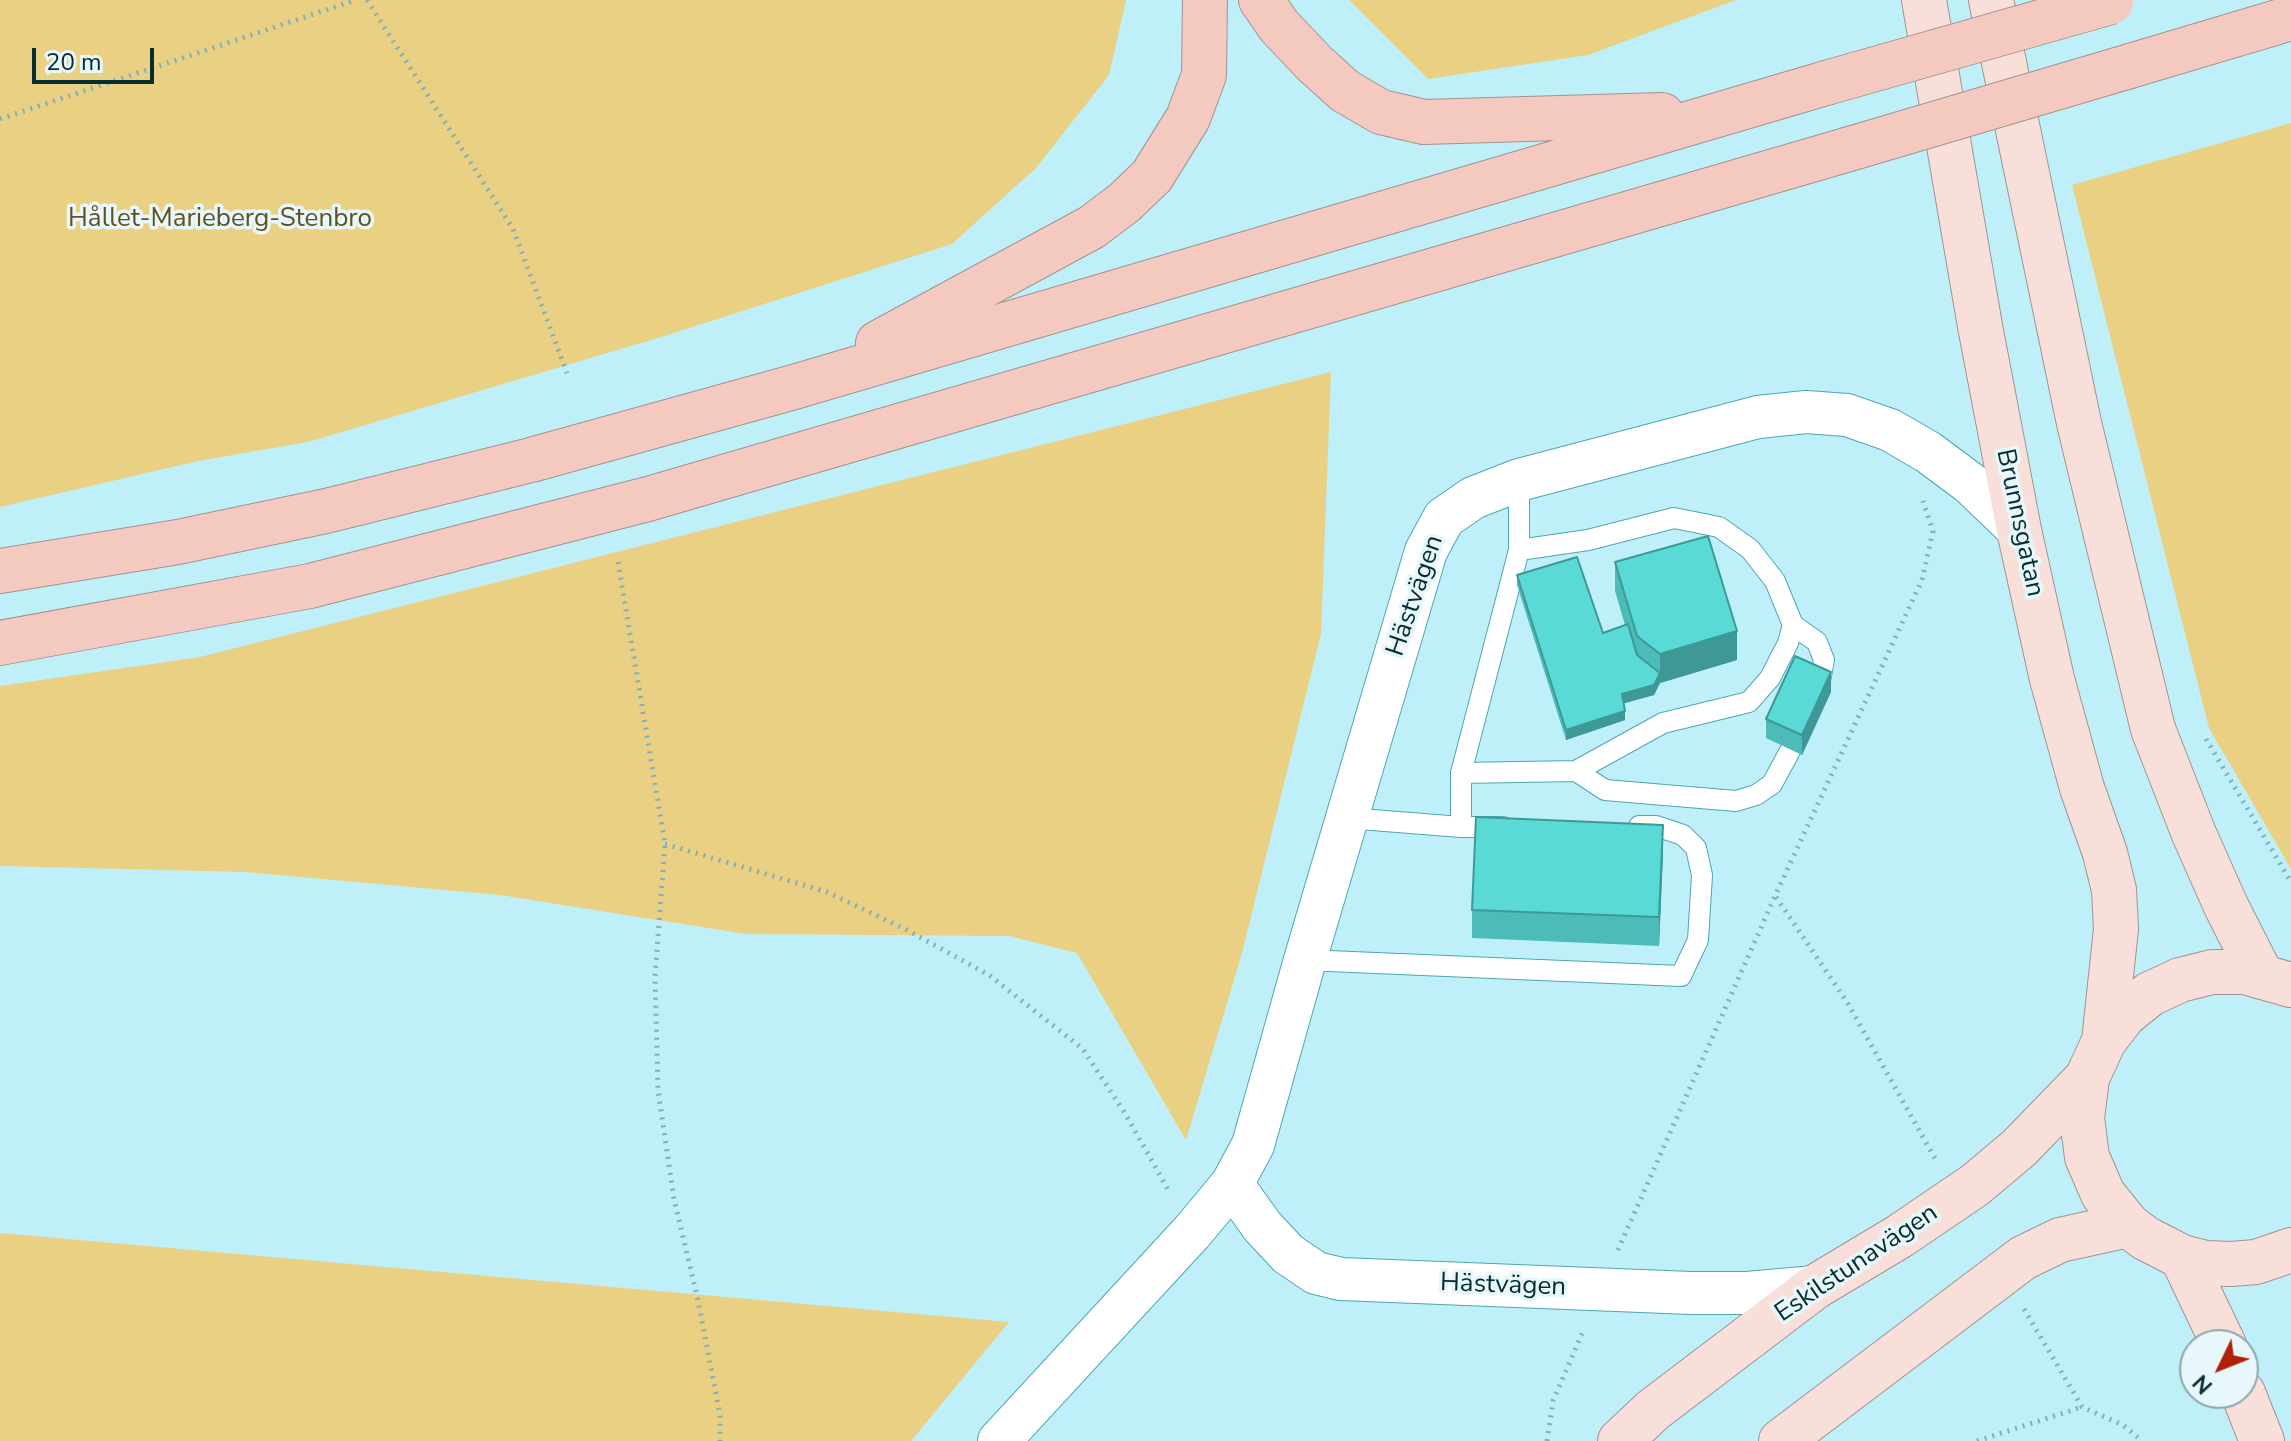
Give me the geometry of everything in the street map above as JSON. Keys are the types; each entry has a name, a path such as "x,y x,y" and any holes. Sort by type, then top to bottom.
{"highway":[{"path":"794,387 1092,227 1125,202 1152,176 1188,118 1204,75 1205,0"},
{"path":"1261,0 1279,26 1315,64 1345,91 1381,112 1424,122 1724,113"},
{"path":"0,571 178,542 326,511 531,460 794,387 2113,1"},
{"path":"0,643 310,586 648,499 2291,18"}],"main road":[{"name":"Brunnsgatan","path":"1924,0 2019,530 2052,679 2114,890 2116,929 2095,1060 2082,1118 2087,1157 2103,1194 2128,1225 2162,1249 2206,1263 2231,1264 2256,1262 2291,1250"},
{"path":"1991,0 2079,423 2153,729 2226,906 2276,980"},
{"name":"Eskilstunavägen","path":"1620,1441 1653,1410 1815,1287 1900,1236 1975,1185 2019,1148 2095,1060 2124,1015 2164,986 2212,972 2245,972 2276,980"},
{"path":"1781,1441 2023,1258 2060,1240 2128,1225"},
{"path":"2182,1257 2216,1329"},
{"path":"2249,1409 2262,1441"}],"street":[{"name":"Hästvägen","path":"999,1441 1192,1232 1232,1184 1253,1145 1426,551 1444,518 1473,498 1519,480 1758,417 1806,412 1847,415 1890,430 1928,452 1971,484 2019,530"},
{"name":"Hästvägen","path":"1232,1184 1262,1226 1288,1254 1316,1273 1356,1280 1601,1290 1747,1293 1815,1287"}],"lane":[{"path":"1461,827 1461,773 1519,550 1519,480"},
{"path":"1519,550 1588,540 1674,518 1719,527 1750,549 1775,581 1793,625 1817,642 1824,660 1819,686"},
{"path":"1461,773 1576,771 1663,723 1749,702 1770,678 1788,643 1793,625"},
{"path":"1576,771 1605,790 1736,801 1756,795 1772,784 1791,749"},
{"path":"1347,818 1461,827 1521,827"},
{"path":"1305,960 1681,976 1698,940 1702,875 1696,848 1683,835 1656,826 1626,826"}],"path":[{"path":"0,119 356,0"},
{"path":"367,0 513,229 567,373"},
{"path":"1547,1441 1553,1401 1601,1290 1775,896 1922,580 1933,531 1918,475 1928,452"},
{"path":"618,562 665,844 655,976 658,1090 674,1199 698,1300 720,1415 720,1441"},
{"path":"665,844 827,892 907,930 989,975 1083,1049 1126,1115 1192,1232"},
{"path":"1775,896 1847,1002 1939,1166"},
{"path":"2023,1307 2082,1407 2123,1425 2142,1441"},
{"path":"1977,1441 2082,1407"}],"green space":[{"name":"Hållet-Marieberg-Stenbro","path":"0,0 1126,0 1109,75 1036,168 952,244 661,337 308,442 198,461 0,507"},
{"path":"1349,0 1736,0 1588,55 1428,79"},
{"path":"2291,123 2291,869 2209,728 2072,185"},
{"path":"1331,372 1321,634 1242,953 1186,1140 1077,953 1009,936 746,934 500,895 245,872 0,866 0,686 200,657"},
{"path":"0,1233 1009,1322 911,1441 0,1441"}],"building":[{"path":"1708,536 1737,631 1660,654 1637,636 1615,562"},
{"path":"1577,557 1603,633 1628,624 1637,655 1660,673 1654,685 1622,694 1625,711 1566,730 1517,575"},
{"path":"1795,656 1831,672 1802,735 1766,719"},
{"path":"1476,817 1663,825 1659,917 1472,910"}]}
